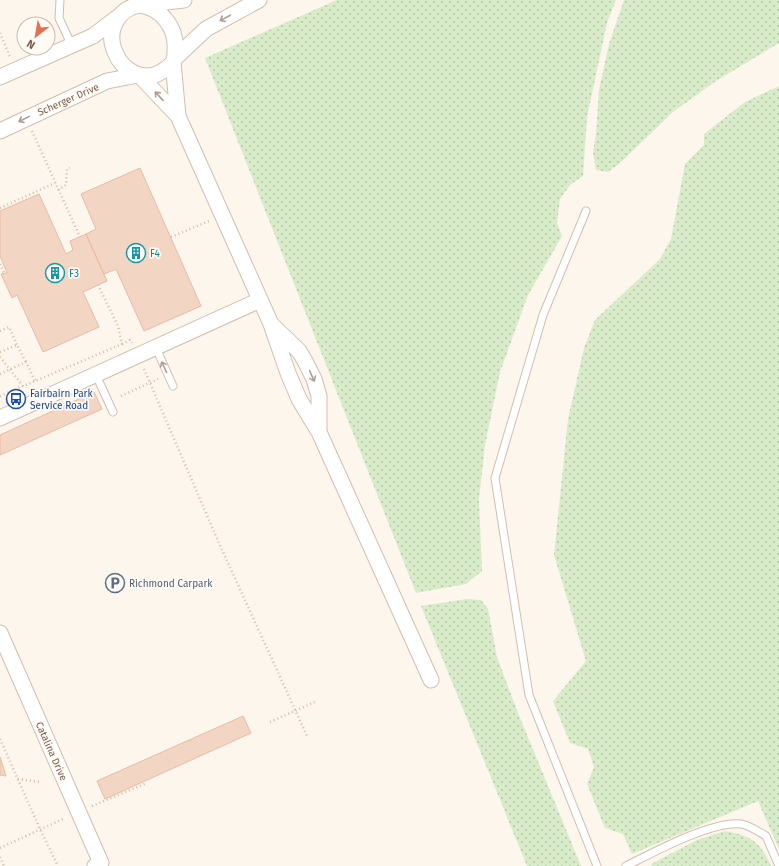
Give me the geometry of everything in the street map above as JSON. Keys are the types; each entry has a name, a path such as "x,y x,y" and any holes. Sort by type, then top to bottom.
{"street":[{"path":"178,116 139,76 121,62 113,48 112,29 116,20 132,8 184,0"},
{"name":"Scherger Drive","path":"0,131 107,81 158,74 206,29 259,0"},
{"path":"0,77 96,34 132,8 144,6 153,9 169,22 175,41 174,60 178,116 271,324 288,373 299,399 319,432 431,680"},
{"path":"0,417 260,300"},
{"path":"271,324 298,351 314,379 319,396 319,432"},
{"name":"Catalina Drive","path":"0,633 100,865"}],"lane":[{"path":"60,0 59,18 72,46"},
{"path":"586,211 543,316 495,478 529,695 598,866"},
{"path":"156,348 173,386"},
{"path":"96,374 113,412"},
{"path":"626,866 677,841 722,825 742,824 766,836 779,866"}],"path":[{"path":"0,33 15,70"},
{"path":"26,118 80,237"},
{"path":"58,190 66,185 67,169 70,168"},
{"path":"0,208 55,183"},
{"path":"171,237 222,215"},
{"path":"0,264 4,273"},
{"path":"98,285 118,326 122,344"},
{"path":"0,331 9,327 35,381"},
{"path":"0,396 130,340 218,541 307,736"},
{"path":"0,352 17,345"},
{"path":"0,357 23,386"},
{"path":"0,374 26,362"},
{"path":"121,396 168,375"},
{"path":"270,722 317,701"},
{"path":"0,739 58,866"},
{"path":"0,749 4,748"},
{"path":"18,779 40,782"},
{"path":"0,857 4,866"}],"green space":[{"path":"337,0 616,0 607,23 587,117 583,176 570,185 560,199 557,223 562,236 528,295 500,372 485,445 479,499 482,571 466,584 416,593 205,58"},
{"path":"624,0 779,0 779,43 716,81 673,112 620,163 608,172 596,170 593,152 596,134 599,90 609,44"},
{"path":"779,86 779,849 758,801 632,854 623,834 605,828 587,784 594,767 588,749 570,743 553,701 586,661 554,555 568,419 584,348 595,320 660,259 671,239 685,164 704,145 704,134 745,102"},
{"path":"467,599 481,600 488,609 497,657 518,713 581,866 527,866 421,606"},
{"path":"725,831 742,835 754,841 763,851 771,866 652,866 651,864 697,840"}],"building":[{"name":"F4","path":"140,168 201,306 144,331 116,269 104,274 86,234 96,229 81,194"},
{"name":"F3","path":"39,194 66,254 73,250 70,241 86,234 107,281 83,292 99,327 43,352 17,295 12,298 1,274 7,273 0,256 0,211"},
{"path":"94,392 102,409 0,455 0,435"},
{"path":"243,716 251,733 105,799 97,781"},
{"path":"0,757 6,776 0,775"}],"place":[{"name":"F4","path":"136,253"},
{"name":"F3","path":"55,273"},
{"name":"Fairbairn Park Service Road","path":"16,399"},
{"name":"Richmond Carpark","path":"115,583"}]}
